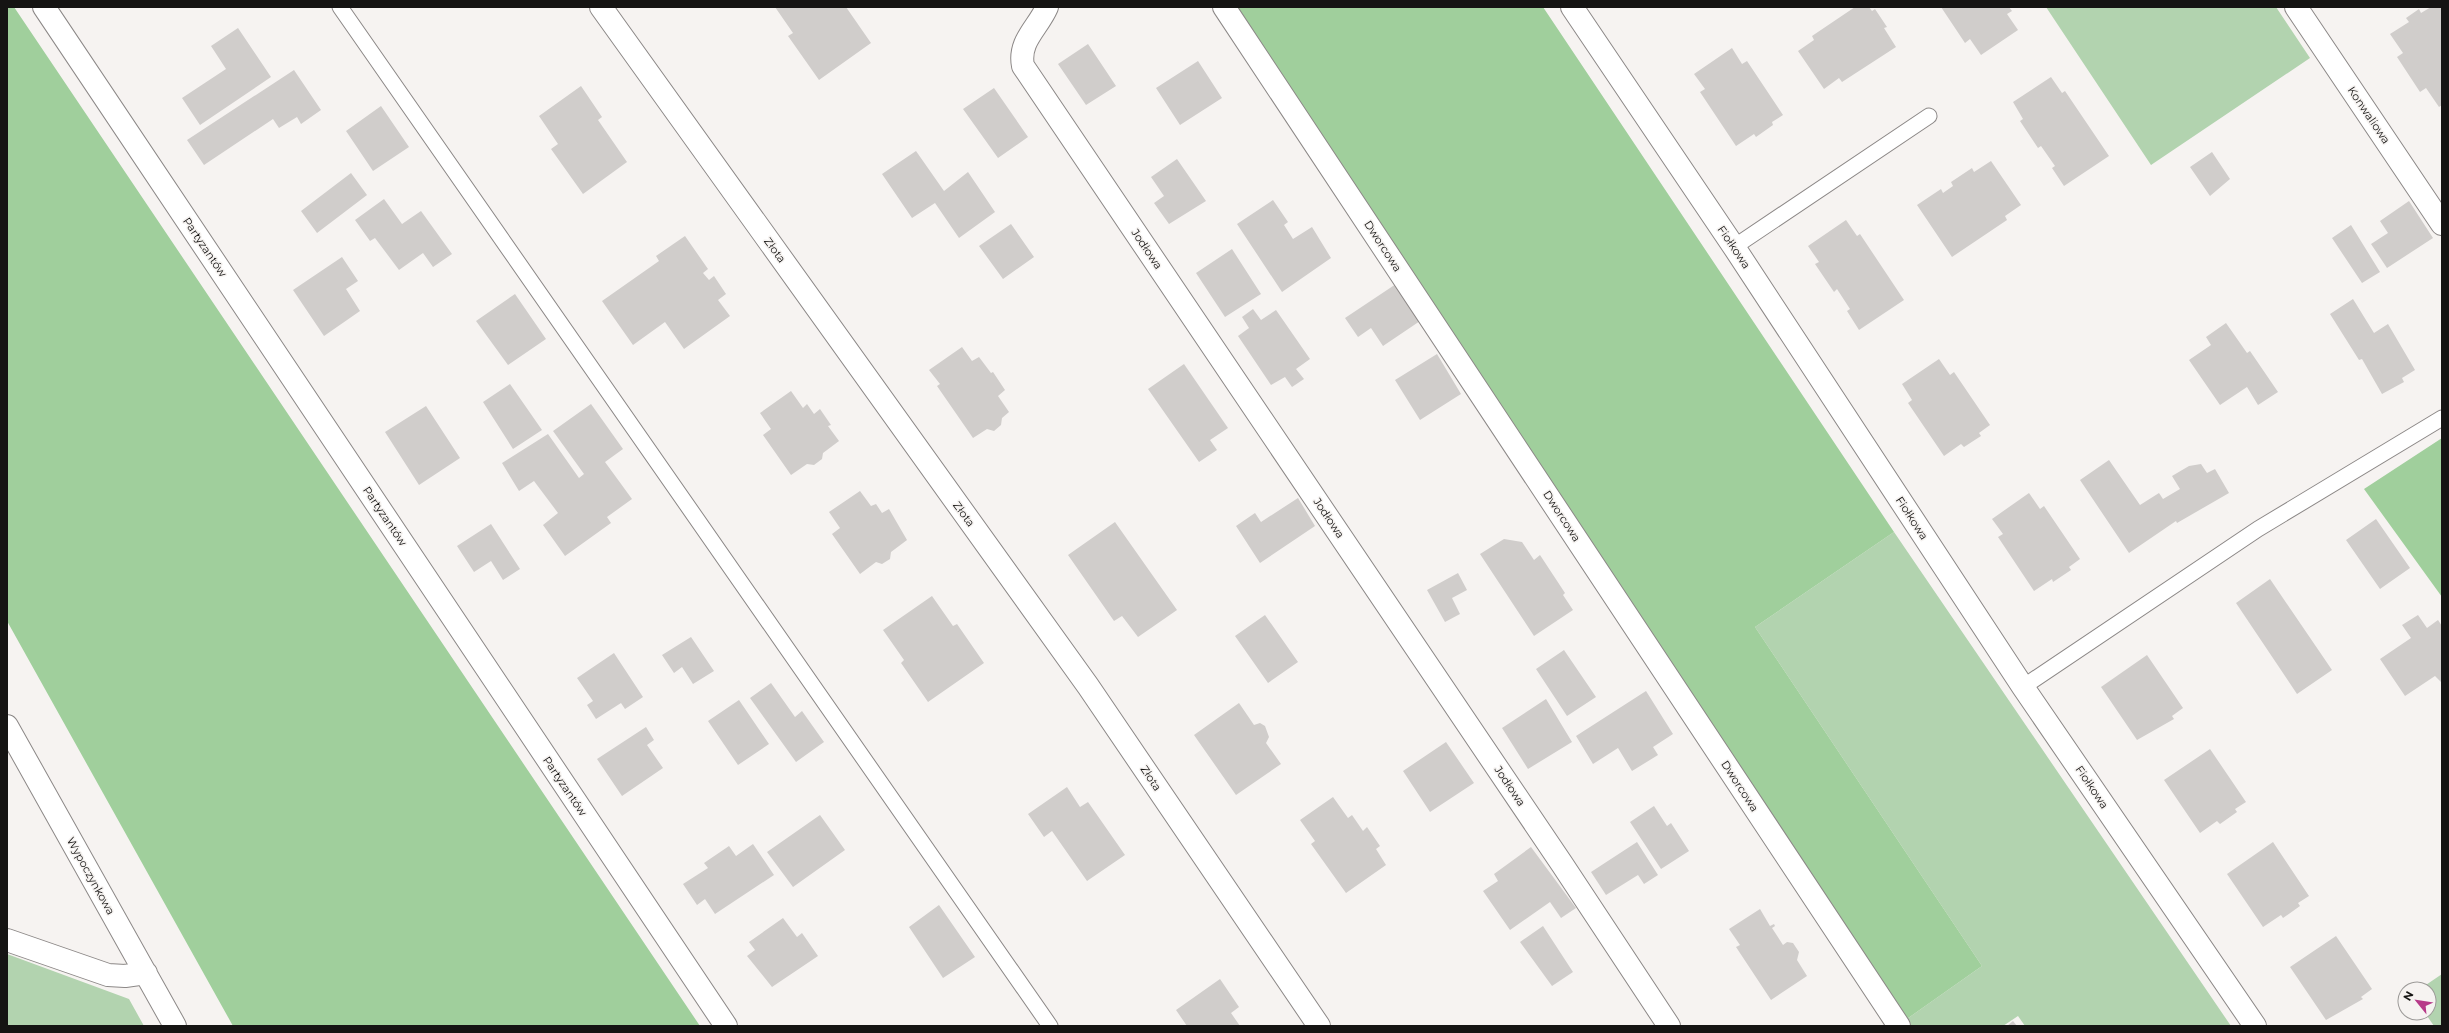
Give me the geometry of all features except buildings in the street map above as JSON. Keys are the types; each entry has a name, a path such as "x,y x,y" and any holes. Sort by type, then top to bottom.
{"street":[{"name":"Partyzantów","path":"44,7 726,1026"},
{"name":"Złota","path":"601,7 1088,686 1319,1026"},
{"name":"Jodłowa","path":"1047,7 1027,38 1022,50 1023,66 1562,864 1668,1026"},
{"name":"Dworcowa","path":"1224,7 1290,104 1899,1026"},
{"name":"Fiołkowa","path":"1572,7 1734,247 2023,688 2256,1026"},
{"name":"Konwaliowa","path":"2296,7 2442,224"},
{"name":"Wypoczynkowa","path":"7,726 175,1026"},
{"path":"7,940 108,975 125,976 146,973"}],"lane":[{"path":"340,7 1050,1026"},
{"path":"1734,247 1929,116"},
{"path":"2023,688 2258,529 2442,418"}],"green space":[{"path":"7,7 14,7 700,1026 233,1026 7,621"},
{"path":"1235,7 1543,7 1894,532 1755,627 1982,966 1904,1021"},
{"path":"2046,7 2276,7 2310,58 2151,165"},
{"path":"2442,438 2442,597 2364,489"},
{"path":"1894,532 2231,1026 2025,1026 2018,1016 2003,1026 1907,1026 1904,1021 1982,966 1755,627"},
{"path":"7,954 129,999 144,1026 7,1026"},
{"path":"2442,974 2442,1026 2434,1026 2431,1021 2437,1021 2437,981 2432,981"}]}
